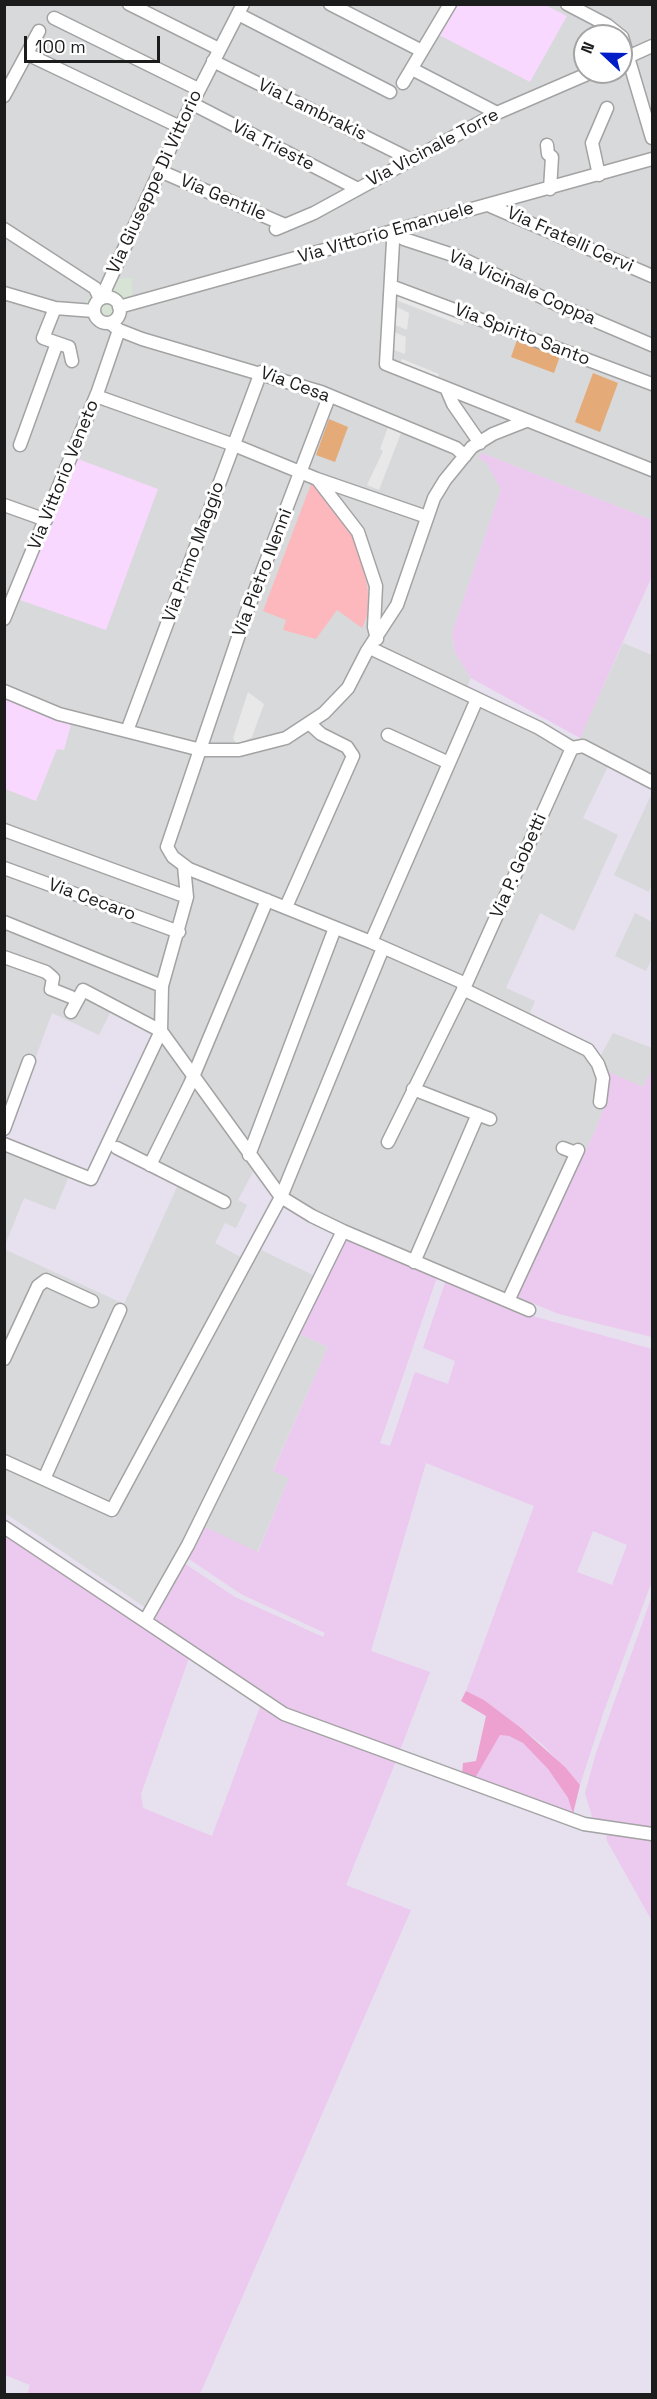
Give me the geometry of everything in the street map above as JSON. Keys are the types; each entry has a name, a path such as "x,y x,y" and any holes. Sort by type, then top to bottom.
{"street":[{"path":"129,4 219,49"},
{"path":"330,4 422,51"},
{"path":"567,4 603,24"},
{"path":"403,83 448,5"},
{"path":"239,8 390,92"},
{"name":"Via Giuseppe Di Vittorio","path":"103,298 191,103 239,8"},
{"path":"54,18 198,89"},
{"path":"4,96 39,32"},
{"path":"633,54 652,46"},
{"path":"27,54 180,127"},
{"name":"Via Lambrakis","path":"213,61 412,160"},
{"path":"412,69 497,113"},
{"name":"Via Vicinale Torre","path":"281,227 314,213 497,113 573,80"},
{"path":"633,82 652,138"},
{"name":"Via Trieste","path":"191,103 356,188"},
{"path":"599,175 592,143 607,108"},
{"path":"547,145 548,154 552,157 550,189"},
{"name":"Via Vittorio Emanuele","path":"119,307 652,159"},
{"name":"Via Gentile","path":"160,171 281,227"},
{"name":"Via Fratelli Cervi","path":"488,205 652,276"},
{"path":"4,229 95,288 103,298 116,300 119,307 114,326 99,320 94,311"},
{"path":"391,232 393,242 386,364 652,470"},
{"name":"Via Vicinale Coppa","path":"391,232 404,239 459,257 556,304 652,345"},
{"name":"Via Spirito Santo","path":"391,286 652,384"},
{"path":"4,293 55,308 94,311"},
{"path":"94,311 103,298"},
{"path":"55,308 43,338 69,347 72,362"},
{"name":"Via Cesa","path":"114,326 169,348 261,372 321,392 456,448 465,456"},
{"name":"Via Vittorio Veneto","path":"4,619 8,602 46,520 96,396 114,326"},
{"path":"20,445 57,343"},
{"name":"Via Primo Maggio","path":"127,731 261,372"},
{"path":"447,390 453,404 480,443"},
{"path":"96,396 234,445 317,479 427,517"},
{"name":"Via Pietro Nenni","path":"184,866 167,847 246,614 329,397"},
{"path":"4,691 58,714 201,750 220,752 259,746 286,738 324,713 348,688 397,605 434,498 445,480 472,447 493,434 526,421"},
{"path":"317,479 358,532 376,586 374,643"},
{"path":"4,506 46,520"},
{"path":"374,643 477,699 539,728 572,748 583,746 652,782"},
{"path":"371,942 477,699"},
{"path":"286,907 353,756 347,747 321,734 309,723"},
{"path":"388,735 449,763"},
{"name":"Via P. Gobetti","path":"388,1142 465,987 572,748"},
{"path":"4,830 187,897"},
{"path":"4,1144 91,1179 161,1031 162,986 187,897 184,866 371,942 588,1050 598,1064 603,1078 600,1102"},
{"name":"Via Cecaro","path":"4,868 179,932"},
{"path":"150,1165 193,1077 267,900"},
{"path":"4,922 162,986"},
{"path":"249,1155 335,928"},
{"path":"4,1461 112,1510 281,1197 382,948"},
{"path":"4,957 46,972 53,978 51,989 71,997"},
{"path":"71,1012 83,990 161,1031 281,1197 343,1231 529,1310"},
{"path":"4,1128 29,1061"},
{"path":"413,1089 484,1117 414,1262"},
{"path":"117,1148 224,1202"},
{"path":"508,1301 577,1151 563,1148"},
{"path":"145,1621 188,1545 343,1231"},
{"path":"4,1359 38,1286 46,1280 92,1300"},
{"path":"44,1479 120,1310"},
{"path":"4,1527 284,1714 584,1824 652,1834"}],"shaded area":[{"path":"458,4 545,5 567,16 530,82 439,35"},
{"path":"5,5 652,5 652,520 482,453 501,489 452,633 455,653 471,678 466,689 578,741 623,643 652,655 652,781 610,762 583,818 618,835 574,931 540,913 506,988 535,1001 530,1013 589,1044 600,1057 613,1033 652,1048 652,1070 643,1087 609,1073 606,1102 595,1131 515,1296 504,1304 282,1204 270,1194 253,1172 238,1200 247,1205 236,1228 225,1223 215,1243 242,1258 108,1502 89,1493 84,1504 115,1519 261,1250 315,1276 181,1549 146,1608 5,1513 4,1249 124,1304 178,1185 102,1147 155,1029 112,1009 99,1035 52,1013 6,1138 73,1166 55,1210 24,1198 5,1245"},
{"path":"132,278 132,294 121,326 115,331 90,320 86,301 106,279"},
{"path":"399,294 465,319 463,326 396,300"},
{"path":"397,307 409,313 407,330 395,325"},
{"path":"394,332 406,337 405,354 392,349"},
{"path":"517,340 560,356 554,373 511,357"},
{"path":"402,359 439,374 437,380 399,366"},
{"path":"593,373 618,383 600,432 575,422"},
{"path":"329,419 348,427 335,462 316,455"},
{"path":"388,427 401,433 379,490 367,485 383,451 380,449"},
{"path":"482,453 652,520 652,576 580,738 471,678 455,653 452,633 501,489 486,462 478,458"},
{"path":"78,459 158,489 106,630 20,600"},
{"path":"311,484 323,494 351,532 365,571 368,593 367,616 362,628 337,610 316,639 283,630 286,620 263,611"},
{"path":"248,692 264,704 252,737 237,745 233,738"},
{"path":"4,698 71,725 64,750 57,749 36,801 5,789"},
{"path":"652,793 652,884 649,892 614,875"},
{"path":"635,913 652,922 652,958 646,971 615,956"},
{"path":"652,1070 652,1337 559,1314 515,1296 595,1131 606,1102 609,1072 643,1087"},
{"path":"346,1237 437,1277 380,1443 390,1446 415,1372 448,1384 455,1361 423,1348 446,1280 536,1317 652,1349 652,1581 604,1711 580,1785 543,1745 484,1700 466,1691 534,1506 426,1463 371,1651 430,1672 399,1753 301,1718 153,1623 184,1563 235,1597 323,1637 325,1633 241,1594 189,1559 205,1527 258,1552 289,1478 273,1471 328,1347 300,1334","holes":["593,1531 627,1545 612,1585 577,1572"]},
{"path":"300,1334 328,1347 273,1470 289,1478 257,1553 205,1527"},
{"path":"4,1533 190,1655 141,1794 143,1808 212,1836 261,1704 396,1761 346,1885 411,1910 200,2394 27,2394 30,2385 5,2375"},
{"path":"652,1596 652,1831 593,1820 585,1793 596,1753"},
{"path":"466,1691 484,1700 521,1728 565,1767 580,1785 573,1814 568,1798 548,1769 523,1743 509,1736 500,1735 474,1780 462,1775 463,1763 476,1761 486,1716 461,1701"},
{"path":"500,1735 509,1736 523,1743 548,1769 568,1798 573,1814 474,1780"},
{"path":"606,1832 652,1837 652,1921 607,1841"}]}
